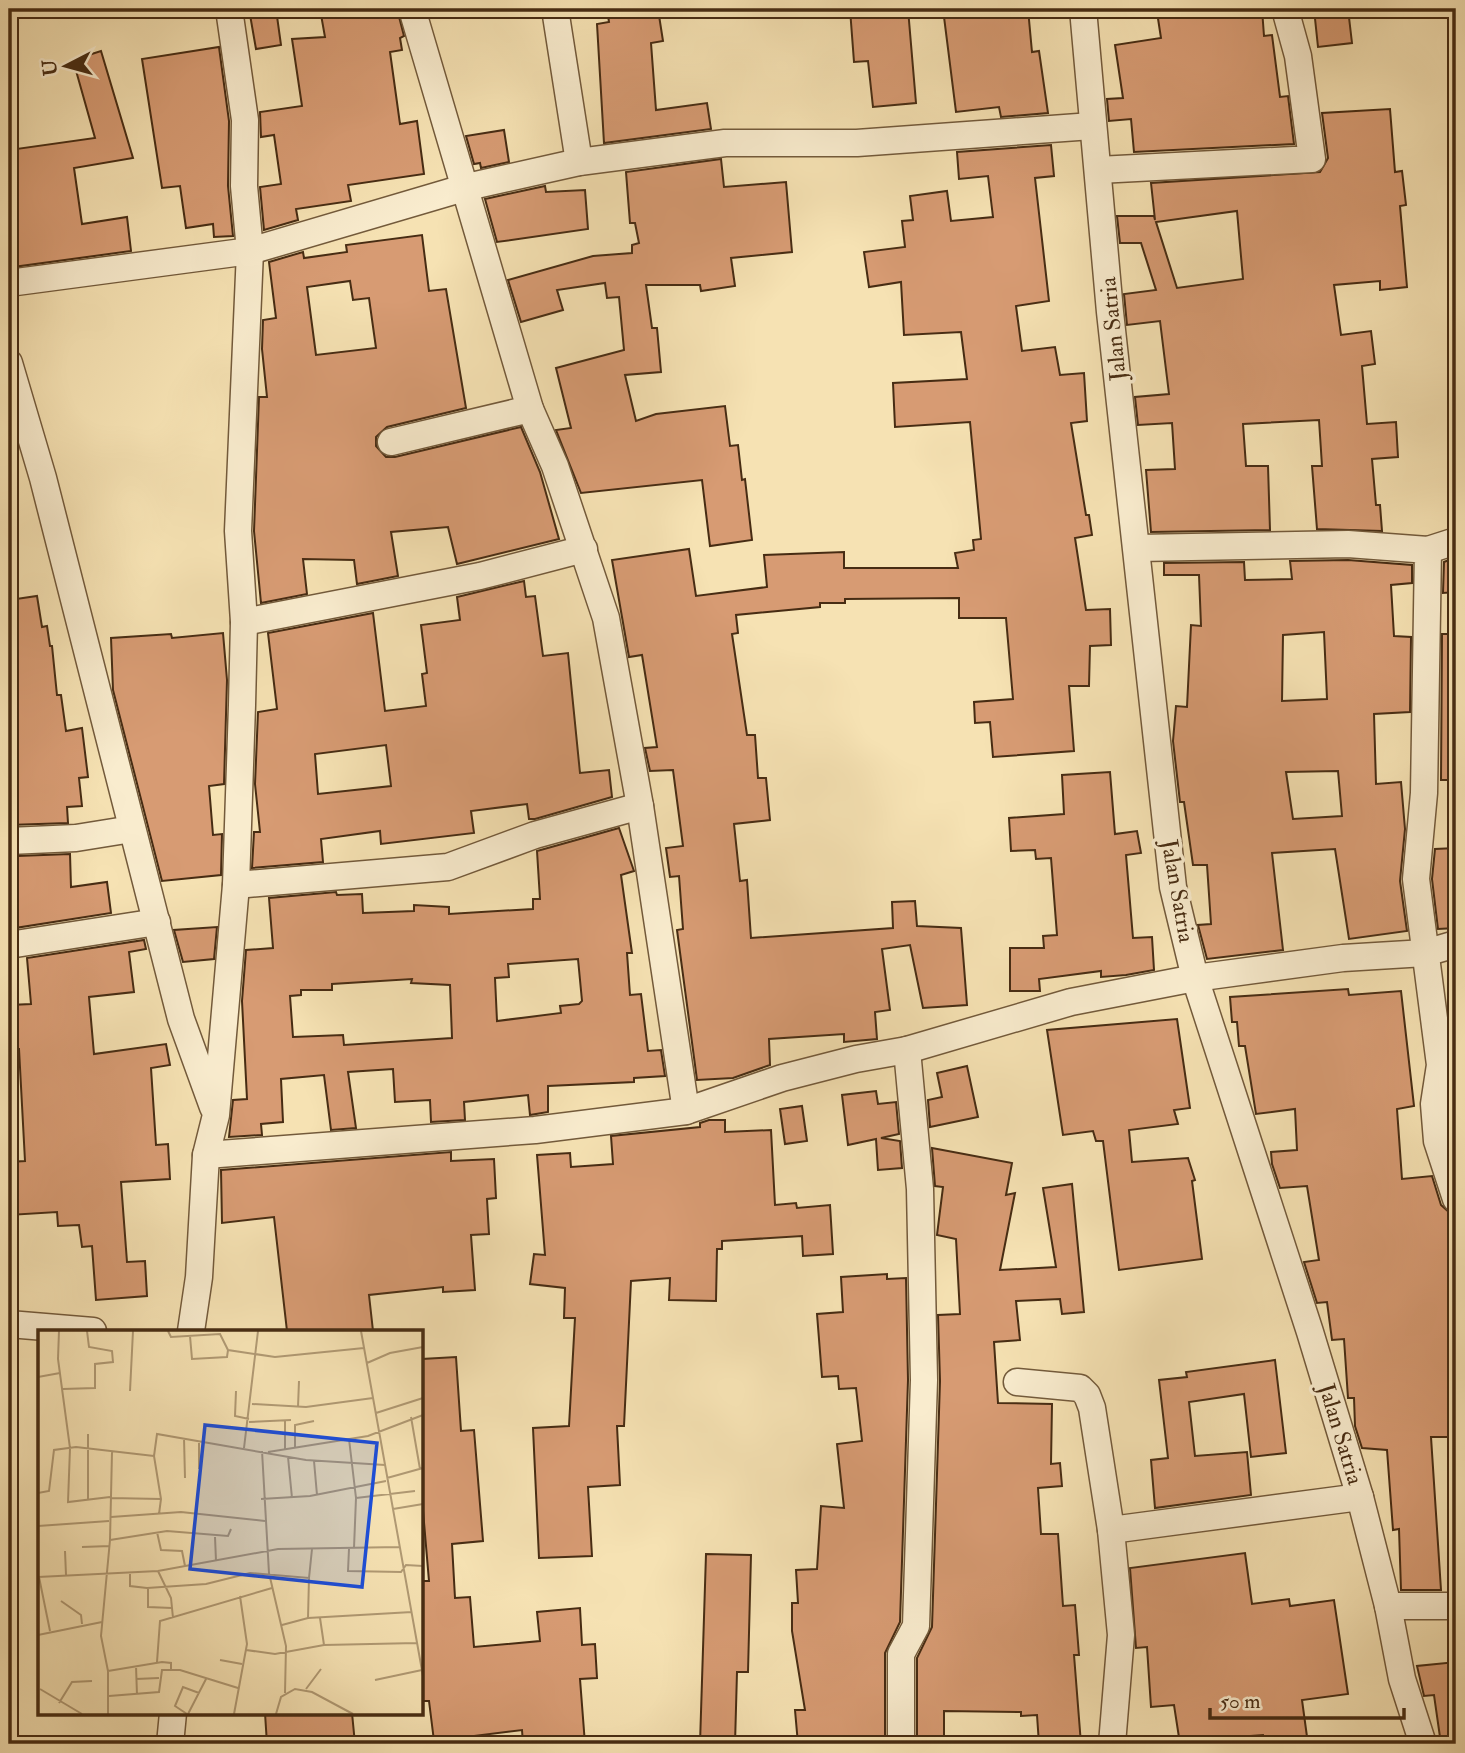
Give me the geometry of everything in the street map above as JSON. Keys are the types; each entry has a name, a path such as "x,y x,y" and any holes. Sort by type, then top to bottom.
{"street":[{"path":"191,1330 199,1277 206,1155 216,1115 236,885 244,622 239,531 250,251 244,186 245,120 229,9"},
{"path":"412,9 467,187 530,409 584,549 606,618 640,806 685,1111"},
{"path":"555,9 579,163"},
{"name":"Jalan Satria","path":"1083,9 1110,312 1138,548 1173,887 1195,978 1310,1332 1360,1497 1388,1606 1402,1679 1423,1744"},
{"path":"1098,170 1312,159 1298,56 1285,9"},
{"path":"9,284 250,251 467,187 579,163 725,143 857,143 1092,126"},
{"path":"9,363 43,478 181,1019 216,1115"},
{"path":"391,442 530,409"},
{"path":"1138,548 1348,544 1428,550 1456,541"},
{"path":"244,622 480,576 584,549"},
{"path":"1428,550 1424,793 1416,879 1440,1065 1434,1104 1437,1141 1456,1199"},
{"path":"236,885 448,866 535,835 640,806"},
{"path":"9,841 76,838 132,829"},
{"path":"9,945 157,922"},
{"path":"206,1155 320,1144 535,1130 685,1111 782,1078 856,1059 907,1050 1071,1002 1195,978 1343,958 1425,953 1456,944"},
{"path":"901,1744 901,1654 916,1626 923,1407 920,1189 907,1050"},
{"path":"9,1324 81,1330"},
{"path":"1017,1382 1080,1388 1087,1395 1111,1530 1121,1635 1112,1744"},
{"path":"1111,1530 1360,1497"},
{"path":"1388,1606 1456,1605"},
{"path":"170,1744 173,1714"}],"building":[{"path":"249,9 276,9 281,45 256,49"},
{"path":"320,9 397,9 404,36 400,38 402,50 390,52 400,124 417,121 424,174 348,185 351,201 296,209 298,220 264,230 260,187 281,184 274,135 261,137 260,112 302,106 292,39 325,37"},
{"path":"607,9 658,9 663,41 651,43 656,110 707,103 711,129 604,143 597,24 609,22"},
{"path":"850,9 908,9 916,103 873,107 868,61 854,62"},
{"path":"943,9 1028,9 1032,52 1039,51 1048,113 1001,117 999,107 956,112"},
{"path":"1180,9 1262,9 1264,36 1272,35 1280,97 1288,96 1294,144 1134,152 1131,119 1109,121 1107,99 1123,98 1115,45 1161,38 1157,12"},
{"path":"1314,9 1348,9 1352,43 1318,47"},
{"path":"219,47 229,121 228,186 233,236 214,237 213,224 186,228 180,186 162,188 142,59"},
{"path":"101,51 133,158 74,168 82,224 127,217 131,251 13,267 9,238 9,150 95,138 73,60"},
{"path":"1390,109 1395,172 1402,171 1406,205 1400,206 1407,287 1380,290 1380,281 1334,285 1341,335 1371,331 1375,364 1362,366 1367,424 1396,422 1398,457 1372,459 1376,505 1380,505 1382,531 1317,529 1312,466 1322,466 1319,420 1243,424 1246,466 1268,466 1270,530 1151,532 1146,470 1175,469 1172,423 1138,425 1135,397 1169,394 1160,321 1127,325 1124,294 1156,290 1141,243 1120,243 1117,216 1154,216 1155,220 1151,183 1320,172 1328,158 1322,113","holes":["1237,211 1243,279 1177,288 1156,222"]},
{"path":"504,130 509,162 481,168 480,163 474,164 466,136"},
{"path":"1051,145 1054,176 1035,178 1049,301 1016,306 1022,351 1055,347 1060,375 1084,373 1087,421 1071,423 1086,515 1089,515 1092,535 1075,538 1086,610 1110,609 1111,645 1090,646 1089,686 1069,686 1074,751 993,757 990,722 975,723 974,702 1013,699 1006,618 959,618 959,598 845,599 845,603 820,603 820,607 736,615 738,633 732,634 747,735 755,735 758,778 766,778 770,820 734,824 740,881 747,880 751,938 893,928 892,902 915,901 917,926 961,928 967,1005 923,1008 910,945 882,949 890,1010 875,1012 877,1039 844,1042 844,1034 769,1039 770,1065 733,1078 697,1080 677,930 683,929 679,876 670,877 666,848 683,846 673,770 650,771 645,748 657,747 642,655 629,657 612,560 689,549 696,596 767,587 764,555 844,552 844,568 958,568 955,553 974,550 973,540 981,539 970,422 895,427 893,383 967,379 961,332 904,335 901,282 869,287 864,252 905,247 902,221 913,220 910,196 947,191 951,221 993,217 988,176 959,179 957,152"},
{"path":"721,159 724,187 786,182 792,252 731,258 735,286 701,291 700,285 646,285 652,328 657,328 661,372 625,375 636,421 656,414 725,406 730,446 738,445 742,480 745,479 752,540 710,546 702,480 581,493 556,430 571,428 556,368 624,350 619,297 607,298 605,283 557,290 563,310 521,322 508,280 593,256 632,253 632,245 639,243 635,223 630,223 626,172"},
{"path":"545,186 546,192 585,190 588,229 497,242 485,199"},
{"path":"422,235 429,291 446,289 466,408 387,427 376,437 376,446 386,457 395,457 521,427 540,472 559,539 457,564 448,527 391,532 398,576 357,584 354,560 303,559 307,594 261,603 254,531 259,397 267,397 262,349 263,320 276,318 269,262 303,252 304,258 347,252 346,245","holes":["350,281 353,300 369,298 376,348 316,355 307,287"]},
{"path":"1456,557 1456,592 1443,593 1444,562"},
{"path":"1348,560 1412,565 1412,583 1391,585 1394,636 1411,637 1410,712 1374,714 1376,784 1401,782 1405,829 1400,881 1407,931 1349,939 1335,849 1272,853 1283,950 1207,959 1198,925 1211,924 1207,865 1193,865 1184,802 1180,802 1173,741 1176,706 1187,707 1191,625 1201,626 1199,575 1164,575 1164,563 1244,562 1245,580 1292,579 1290,561","holes":["1324,632 1327,699 1282,701 1283,635","1338,771 1342,816 1293,819 1286,772"]},
{"path":"524,581 526,597 535,596 543,656 568,653 580,773 609,770 612,797 535,819 529,819 527,804 471,811 474,833 381,844 380,831 321,839 323,862 252,868 254,832 260,832 255,784 258,712 277,709 268,633 373,613 385,711 426,706 422,674 427,673 421,625 460,620 457,597","holes":["386,745 391,786 318,794 315,754"]},
{"path":"37,596 42,627 47,626 52,646 57,695 61,695 66,731 82,728 88,777 79,778 82,806 67,807 68,823 9,825 9,600"},
{"path":"223,633 227,680 224,784 209,786 213,835 222,834 221,875 162,881 113,690 111,638 171,634 172,638"},
{"path":"1442,634 1456,634 1456,780 1441,780"},
{"path":"1110,772 1115,834 1137,831 1141,853 1126,855 1133,938 1152,937 1154,970 1101,977 1101,971 1039,979 1040,991 1010,991 1010,948 1044,948 1043,936 1057,935 1051,858 1036,859 1035,850 1011,851 1009,818 1064,814 1062,775"},
{"path":"619,828 634,871 621,875 632,953 627,953 630,995 641,994 648,1051 661,1050 665,1076 634,1078 634,1082 548,1086 548,1112 530,1115 528,1095 464,1102 465,1120 431,1122 430,1100 395,1102 393,1069 348,1072 356,1128 331,1130 324,1075 281,1079 283,1122 261,1124 262,1135 229,1137 233,1100 247,1099 242,1001 246,950 273,948 269,898 336,892 337,895 362,894 363,913 414,911 414,905 449,907 449,914 533,909 533,899 540,899 537,851","holes":["578,959 582,1001 579,1004 560,1006 561,1013 497,1021 495,978 509,977 508,964","412,979 411,983 450,985 452,1038 344,1045 343,1035 293,1037 290,996 301,995 301,990 332,990 332,984"]},
{"path":"1456,848 1456,928 1438,929 1432,879 1435,849"},
{"path":"70,854 71,887 107,882 111,913 15,928 9,891 18,889 17,856"},
{"path":"217,927 214,959 183,962 174,930"},
{"path":"144,940 146,949 129,952 134,992 89,997 94,1054 166,1044 170,1065 151,1068 156,1145 168,1144 170,1179 121,1182 127,1262 145,1261 147,1296 96,1300 92,1246 82,1247 79,1225 58,1226 57,1212 9,1215 9,1162 25,1161 19,1049 14,1049 10,1005 31,1004 27,958"},
{"path":"1348,989 1349,995 1401,991 1414,1106 1397,1109 1402,1179 1432,1176 1441,1205 1451,1214 1456,1244 1456,1317 1453,1318 1456,1343 1456,1437 1431,1437 1441,1590 1401,1590 1399,1529 1393,1530 1387,1450 1362,1448 1355,1426 1354,1398 1348,1398 1344,1339 1332,1340 1327,1302 1317,1303 1304,1262 1319,1260 1307,1186 1280,1188 1272,1164 1271,1152 1297,1150 1295,1109 1256,1114 1245,1046 1239,1046 1237,1022 1232,1022 1230,997"},
{"path":"1177,1019 1190,1108 1174,1110 1178,1124 1129,1130 1132,1162 1188,1158 1195,1180 1192,1181 1202,1259 1119,1270 1103,1141 1096,1141 1093,1131 1063,1135 1047,1030"},
{"path":"967,1066 978,1117 930,1127 928,1100 942,1097 937,1073"},
{"path":"876,1091 878,1104 896,1102 899,1134 881,1138 900,1141 902,1168 878,1170 876,1139 848,1145 842,1095"},
{"path":"802,1106 807,1141 785,1144 780,1109"},
{"path":"725,1120 725,1132 771,1130 775,1205 796,1203 797,1208 830,1205 833,1254 803,1256 802,1236 722,1241 722,1249 717,1249 716,1301 669,1300 670,1278 631,1281 624,1426 617,1426 620,1485 588,1487 592,1556 539,1558 533,1428 569,1426 575,1318 564,1318 565,1288 530,1284 534,1254 545,1255 537,1155 570,1153 571,1167 613,1164 611,1136 700,1127 700,1123"},
{"path":"932,1148 1012,1163 1006,1195 1015,1193 1000,1270 1056,1267 1043,1188 1072,1184 1084,1312 1062,1314 1060,1299 1016,1301 1020,1340 994,1342 998,1403 1052,1404 1051,1464 1060,1463 1062,1486 1038,1488 1041,1534 1058,1534 1063,1606 1075,1605 1079,1655 1074,1655 1081,1744 1039,1744 1037,1715 1021,1716 1021,1712 944,1711 944,1744 917,1744 917,1658 932,1627 940,1381 938,1315 960,1314 956,1239 937,1235 943,1187 935,1186"},
{"path":"451,1152 451,1161 494,1159 496,1198 487,1199 489,1234 471,1235 475,1290 443,1292 443,1287 369,1295 373,1330 287,1330 274,1217 222,1223 221,1170"},
{"path":"887,1274 887,1279 906,1278 908,1380 900,1622 885,1653 885,1744 798,1744 795,1710 805,1710 792,1631 792,1603 798,1603 796,1570 817,1569 821,1506 844,1508 837,1444 862,1441 856,1388 839,1389 838,1376 822,1377 817,1314 843,1312 841,1277"},
{"path":"456,1357 461,1431 474,1430 483,1541 452,1544 455,1598 470,1597 474,1647 540,1641 537,1612 580,1608 582,1645 595,1644 597,1678 580,1679 585,1744 523,1744 522,1730 434,1741 429,1701 424,1701 424,1581 429,1581 424,1522 424,1359"},
{"path":"1275,1360 1286,1453 1251,1457 1244,1394 1189,1402 1195,1456 1247,1452 1251,1495 1155,1508 1151,1460 1168,1458 1159,1380 1187,1377 1186,1372"},
{"path":"1245,1553 1252,1604 1289,1599 1290,1606 1334,1600 1348,1694 1302,1700 1308,1744 1265,1744 1263,1735 1224,1738 1225,1744 1180,1744 1174,1705 1151,1707 1147,1647 1136,1648 1130,1568"},
{"path":"706,1554 751,1555 748,1672 737,1672 735,1744 700,1744"},
{"path":"1456,1662 1456,1744 1441,1744 1434,1695 1424,1696 1417,1666"},
{"path":"265,1714 352,1714 355,1744 267,1744"}]}
